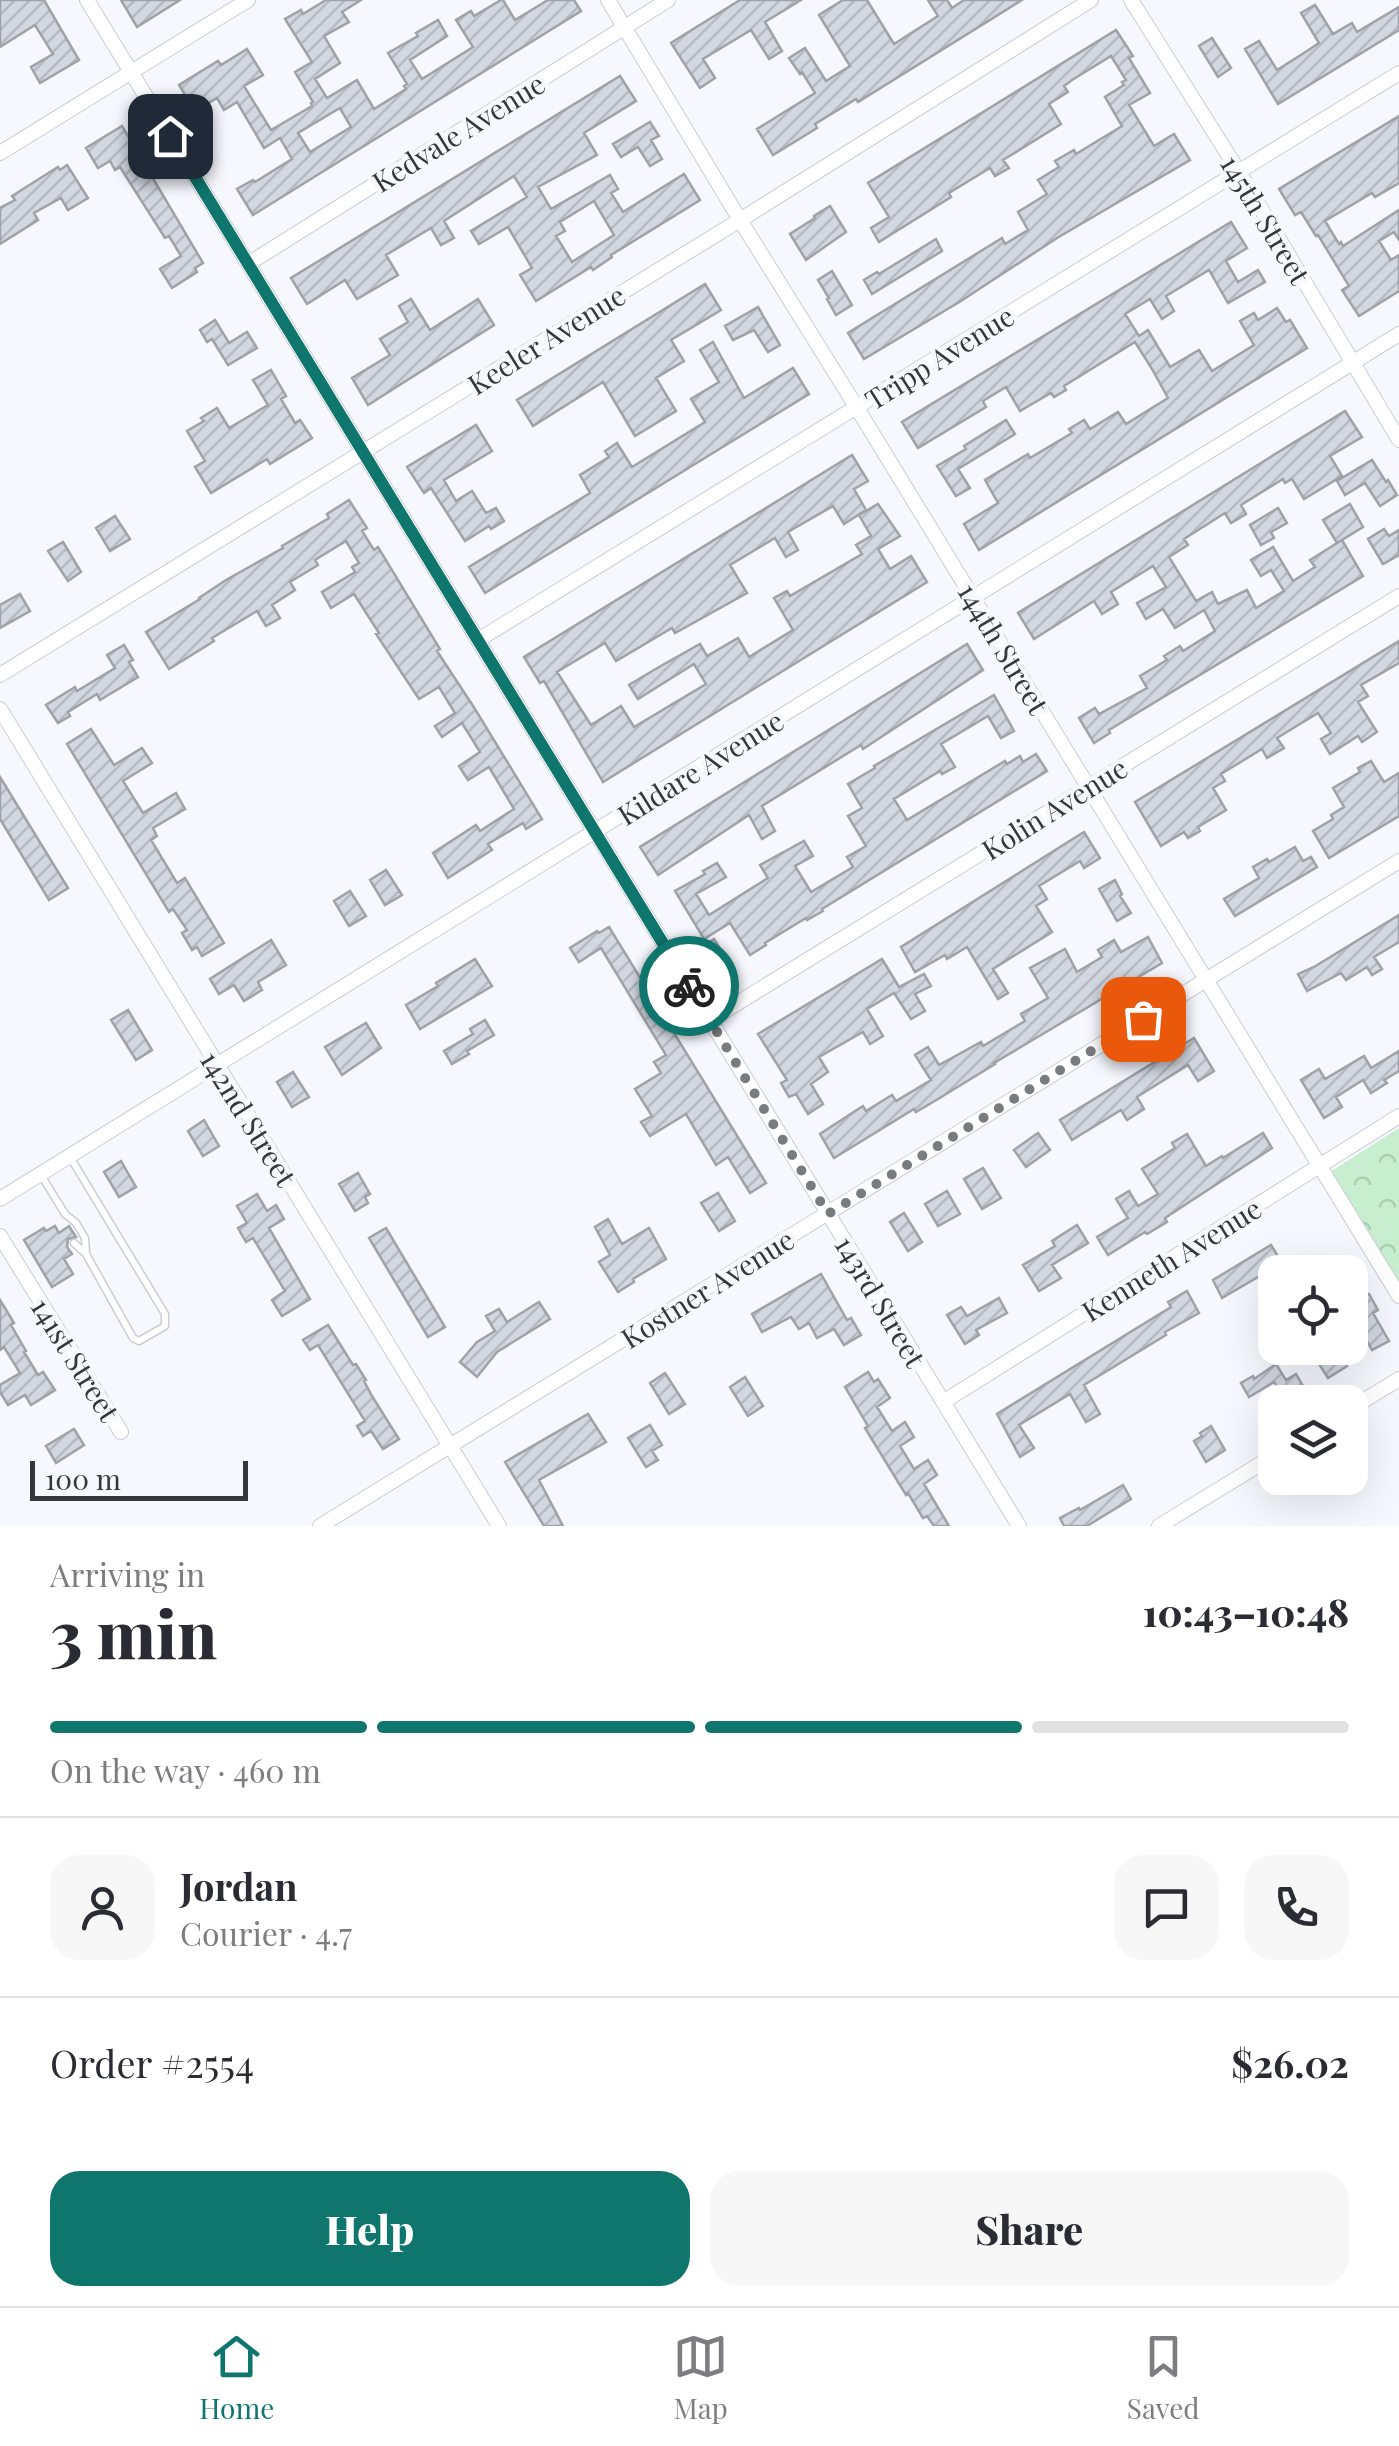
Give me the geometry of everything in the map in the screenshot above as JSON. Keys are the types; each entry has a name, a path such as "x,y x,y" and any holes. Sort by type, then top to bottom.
{"street":[{"name":"143rd Street","path":"87,0 1019,1526"},
{"path":"0,153 248,0"},
{"name":"144th Street","path":"608,0 1399,1296"},
{"name":"Kedvale Avenue","path":"248,264 668,0"},
{"name":"Keeler Avenue","path":"0,675 1091,0"},
{"name":"145th Street","path":"1131,0 1399,440"},
{"name":"Tripp Avenue","path":"478,640 1399,73"},
{"name":"Kildare Avenue","path":"0,1199 1399,334"},
{"name":"Kolin Avenue","path":"710,1020 1399,596"},
{"name":"142nd Street","path":"0,710 499,1526"},
{"name":"Kostner Avenue","path":"320,1526 1399,861"},
{"name":"Kenneth Avenue","path":"943,1402 1399,1116"},
{"name":"141st Street","path":"0,1236 121,1432"},
{"path":"1368,1398 1399,1379"},
{"path":"1158,1526 1258,1464"}],"lane":[{"path":"70,1156 165,1314 165,1326 139,1341 134,1338 86,1254 74,1243"},
{"path":"41,1174 85,1238 86,1254"},
{"path":"65,1214 66,1228"}],"green space":[{"path":"1399,1128 1399,1286 1330,1172"}],"building":[{"path":"0,0 44,0 79,60 40,83 31,67 53,54 35,25 0,47"},
{"path":"121,0 180,0 137,27"},
{"path":"326,0 361,0 342,12 349,22 324,36 340,63 315,79 327,98 357,80 374,109 406,89 407,84 388,53 438,20 447,36 410,60 422,79 473,47 456,20 471,11 474,16 503,0 515,20 548,0 574,0 581,11 253,215 237,189 292,159 280,138 264,148 237,102 224,110 217,98 195,111 179,85 247,49 263,75 244,86 271,130 312,106 295,72 312,62 285,19 301,10 303,14","holes":["340,108 351,127 310,152 298,133"]},
{"path":"740,0 801,0 765,22 782,51 769,59 751,30 703,59 715,78 700,88 671,43"},
{"path":"843,0 867,0 894,44 938,16 928,0 947,0 952,8 964,0 1022,0 858,102 856,99 815,124 817,128 773,155 757,129 815,93 789,58 805,48 826,81 850,66 819,15"},
{"path":"1315,5 1333,34 1352,23 1357,32 1399,7 1399,30 1278,104 1245,49 1259,41 1277,70 1319,43 1301,13"},
{"path":"1116,30 1150,93 1129,105 1154,146 1174,134 1190,160 864,359 848,333 1002,238 1005,244 1028,230 1018,212 1047,194 1038,180 1059,167 1055,161 1074,150 1076,154 1122,126 1105,97 1126,80 1111,56 1072,80 1064,86 1068,92 1049,104 1061,124 1003,160 1009,168 995,176 990,168 879,242 871,228 889,217 868,183"},
{"path":"1212,38 1231,68 1218,77 1199,46"},
{"path":"620,76 636,101 584,133 597,155 538,187 551,209 610,175 618,189 611,193 623,212 684,174 700,200 593,270 591,267 536,301 520,275 532,268 508,227 479,244 471,231 527,197 514,176 444,221 454,238 441,245 431,228 386,255 398,275 357,299 345,280 307,304 291,278","holes":["594,201 614,235 572,262 556,236 565,231 560,222"]},
{"path":"1399,116 1399,183 1375,197 1372,193 1325,221 1343,246 1399,210 1399,240 1394,232 1379,241 1391,260 1399,255 1399,291 1359,316 1342,290 1349,286 1318,235 1301,212 1295,215 1279,189"},
{"path":"650,122 659,136 651,140 662,159 650,166 638,147 621,157 613,144"},
{"path":"122,126 203,263 195,268 197,272 172,288 160,269 181,256 169,236 165,238 120,167 115,170 110,161 98,168 86,148"},
{"path":"67,165 88,198 68,210 61,198 34,213 38,220 0,244 0,208 15,200 12,196"},
{"path":"830,206 846,232 806,260 790,234"},
{"path":"1231,222 1247,248 1226,261 1238,282 1258,270 1265,282 1228,303 1209,270 1166,296 1174,311 1162,319 1150,299 1125,314 1139,336 1148,330 1170,367 1199,350 1212,371 1254,345 1240,321 1254,313 1258,320 1277,308 1286,322 1290,320 1307,348 979,550 964,524 998,503 985,480 1072,433 1069,429 1084,420 1090,429 1118,412 1126,424 1168,398 1152,369 1135,342 1064,386 1066,390 1054,397 1051,393 1020,411 1006,387 983,401 986,407 918,448 902,422"},
{"path":"936,239 942,251 872,294 864,280"},
{"path":"832,271 852,305 836,315 818,280"},
{"path":"705,284 721,310 671,340 684,361 656,378 676,411 635,436 603,382 533,426 517,400"},
{"path":"411,299 430,330 478,299 494,325 368,405 352,378 390,355 380,339 408,322 399,306"},
{"path":"758,307 780,345 768,352 754,330 733,340 725,326"},
{"path":"215,320 229,343 247,332 257,348 228,365 212,339 207,342 200,330"},
{"path":"713,342 744,398 793,368 809,394 485,593 469,567 590,493 580,475 609,457 605,451 617,443 632,467 705,422 691,399 719,382 700,350"},
{"path":"271,370 295,423 300,420 312,438 270,464 267,459 211,493 195,467 205,461 187,431 217,408 229,428 268,405 253,380"},
{"path":"1345,411 1362,437 1330,456 1342,476 1304,499 1292,479 1285,483 1283,479 1241,505 1246,514 1231,523 1225,513 1184,539 1188,545 1169,557 1196,601 1212,592 1218,604 1247,590 1256,608 1284,591 1271,570 1261,576 1251,560 1273,547 1293,581 1315,567 1310,560 1342,540 1363,576 1109,730 1094,743 1079,718 1095,708 1099,714 1147,688 1140,676 1167,660 1164,656 1180,646 1183,651 1215,631 1204,610 1175,628 1163,609 1146,619 1137,603 1166,587 1153,566 1111,592 1118,604 1102,614 1094,601 1034,639 1018,613"},
{"path":"1006,420 1015,434 958,469 970,488 956,496 937,466"},
{"path":"476,425 492,451 444,480 456,501 472,491 486,513 496,508 504,521 465,541 431,488 424,493 407,467"},
{"path":"852,455 868,481 854,489 866,510 844,524 833,506 788,532 798,550 786,557 775,538 730,565 747,593 675,633 672,628 616,661 605,643 557,672 591,725 621,706 634,727 706,684 694,664 638,699 629,685 700,644 707,656 738,638 749,657 793,630 774,598 787,591 790,596 862,554 856,545 871,536 859,515 878,504 900,536 878,549 890,569 911,556 927,582 603,782 544,681 540,683 524,657"},
{"path":"1372,460 1397,495 1380,506 1365,483 1345,495 1337,481"},
{"path":"349,500 367,528 362,531 374,550 378,547 440,649 437,651 542,819 526,829 523,823 488,844 492,850 448,878 433,853 476,825 480,831 514,809 489,767 468,780 459,766 480,752 462,723 442,737 435,726 455,713 439,687 419,699 354,594 331,608 322,592 355,572 352,567 359,563 346,541 290,582 295,590 272,605 280,618 266,626 257,611 169,669 146,632 283,548"},
{"path":"1350,504 1363,527 1337,543 1323,520"},
{"path":"1278,508 1287,523 1271,532 1274,538 1261,545 1250,525"},
{"path":"115,516 130,539 110,551 96,528"},
{"path":"1384,529 1389,536 1399,530 1399,555 1383,564 1368,539"},
{"path":"63,542 81,572 68,581 48,551"},
{"path":"20,594 30,611 0,628 0,605"},
{"path":"1399,641 1399,663 1361,685 1368,696 1358,702 1377,732 1362,742 1358,736 1330,754 1321,739 1331,733 1318,713 1277,738 1284,748 1267,758 1262,749 1221,774 1225,781 1213,788 1226,810 1188,838 1184,832 1161,846 1135,802"},
{"path":"967,644 983,670 863,749 861,745 762,806 775,831 762,839 749,815 658,875 640,847"},
{"path":"124,645 138,677 100,700 97,694 58,723 46,705 115,668 107,655"},
{"path":"994,695 1014,731 1001,738 988,716 941,744 955,767 942,774 940,771 894,799 907,820 1005,761 1007,764 1020,756 1023,762 1036,754 1047,771 750,955 730,923 704,939 675,891 717,863 726,877 696,894 709,915 768,878 760,865 804,841 813,856 795,866 811,892 853,867 847,857 866,846 848,816 862,808 848,784"},
{"path":"91,729 114,765 142,748 152,763 123,781 143,813 176,793 185,809 153,828 157,836 151,840 177,883 185,878 224,943 202,956 197,947 192,950 182,933 187,930 173,909 169,912 67,744"},
{"path":"1371,761 1384,782 1399,773 1399,816 1329,858 1313,831 1344,807 1333,788"},
{"path":"0,777 68,888 49,900 0,819"},
{"path":"1084,832 1100,858 1084,868 1080,861 1039,886 1047,899 1036,906 1052,932 993,969 1008,993 998,999 967,947 915,972 901,947"},
{"path":"1295,847 1303,861 1311,857 1317,867 1235,916 1224,899 1259,878 1253,867"},
{"path":"386,870 402,895 385,905 370,880"},
{"path":"1115,880 1131,913 1117,921 1099,889"},
{"path":"350,891 366,916 349,926 334,901"},
{"path":"1399,915 1399,942 1374,957 1382,969 1372,975 1367,967 1346,980 1341,973 1307,991 1298,974"},
{"path":"609,927 766,1183 750,1193 728,1157 716,1165 686,1114 650,1136 641,1122 652,1116 635,1089 661,1073 654,1062 666,1055 601,948 579,962 570,948"},
{"path":"1148,937 1162,963 834,1158 820,1134 863,1106 866,1111 892,1095 896,1101 931,1080 915,1055 928,1047 939,1065 981,1042 983,1046 1025,1021 1021,1014 1048,998 1030,968 1065,949 1077,972 1102,957 1098,950 1114,940 1121,952"},
{"path":"714,939 730,965 715,975 699,949"},
{"path":"271,940 286,965 258,982 262,990 244,1001 234,985 219,994 210,979"},
{"path":"475,959 492,986 420,1029 406,1005"},
{"path":"882,959 899,987 924,974 931,986 915,994 925,1011 911,1019 894,993 867,1009 883,1036 870,1044 863,1032 819,1057 828,1072 811,1084 823,1104 808,1114 796,1094 789,1097 781,1083 787,1080 758,1034"},
{"path":"128,1010 152,1050 136,1060 111,1020"},
{"path":"485,1020 494,1035 452,1064 444,1051 473,1034 470,1029"},
{"path":"366,1023 381,1048 342,1075 325,1047"},
{"path":"1194,1038 1214,1071 1198,1081 1188,1065 1137,1097 1144,1109 1127,1120 1121,1110 1072,1140 1060,1120"},
{"path":"1399,1051 1399,1071 1384,1080 1387,1083 1371,1093 1363,1080 1336,1097 1342,1107 1324,1118 1301,1080 1319,1069 1325,1079 1364,1056 1371,1068"},
{"path":"293,1072 309,1097 292,1107 277,1082"},
{"path":"204,1120 219,1146 203,1156 188,1131"},
{"path":"1038,1133 1050,1150 1026,1167 1014,1150"},
{"path":"1263,1133 1272,1148 1165,1218 1167,1222 1108,1255 1097,1237 1128,1218 1116,1199 1129,1191 1138,1206 1158,1194 1142,1169 1175,1148 1172,1143 1187,1134 1206,1166"},
{"path":"121,1161 136,1187 119,1197 104,1172"},
{"path":"983,1168 1001,1198 982,1209 964,1179"},
{"path":"358,1173 370,1194 365,1197 368,1203 355,1211 339,1184"},
{"path":"947,1191 960,1214 938,1226 925,1204"},
{"path":"718,1193 735,1221 719,1231 701,1203"},
{"path":"257,1194 267,1211 276,1205 284,1219 269,1228 310,1299 282,1316 272,1300 285,1291 253,1238 246,1242 238,1228 247,1223 237,1206"},
{"path":"904,1213 922,1242 908,1251 890,1222"},
{"path":"608,1219 622,1244 649,1228 666,1259 618,1292 599,1262 610,1255 595,1227"},
{"path":"1077,1225 1088,1243 1052,1265 1061,1278 1039,1291 1023,1265 1055,1246 1052,1241"},
{"path":"55,1226 59,1233 69,1226 76,1237 68,1239 67,1247 72,1254 64,1259 73,1274 52,1287 24,1240"},
{"path":"386,1228 445,1327 428,1337 369,1238"},
{"path":"1271,1245 1277,1255 1258,1255 1258,1277 1222,1298 1213,1280"},
{"path":"821,1274 847,1320 851,1318 861,1335 844,1345 834,1329 817,1338 809,1323 799,1329 791,1317 762,1332 752,1314"},
{"path":"1187,1291 1199,1313 1084,1385 1100,1414 1086,1422 1070,1394 1019,1425 1034,1448 1020,1457 997,1414 1171,1307 1168,1302"},
{"path":"1368,1295 1378,1310 1373,1313 1389,1341 1372,1350 1368,1343"},
{"path":"999,1298 1007,1313 976,1330 979,1335 965,1344 947,1315 961,1307 967,1316"},
{"path":"0,1300 38,1375 43,1372 55,1390 31,1405 25,1395 8,1405 0,1392 0,1385 20,1373 4,1347 0,1350"},
{"path":"539,1302 550,1319 497,1352 477,1377 460,1362 477,1342 495,1331 486,1316 499,1309 507,1322"},
{"path":"328,1325 366,1380 399,1439 383,1449 371,1431 363,1436 357,1426 365,1421 318,1345 310,1350 303,1340"},
{"path":"1277,1365 1286,1380 1296,1374 1302,1385 1274,1382 1258,1385 1258,1392 1249,1397 1241,1383 1253,1376 1254,1379"},
{"path":"1320,1365 1346,1365 1347,1366 1328,1378"},
{"path":"868,1372 874,1382 878,1379 890,1398 877,1407 892,1431 905,1422 914,1437 900,1446 914,1469 928,1460 937,1475 924,1484 949,1526 934,1526 927,1516 923,1518 865,1428 868,1426 845,1387"},
{"path":"665,1373 685,1404 669,1414 650,1383"},
{"path":"745,1377 763,1406 748,1416 730,1387"},
{"path":"588,1414 606,1442 539,1480 563,1526 544,1526 505,1462"},
{"path":"650,1425 662,1445 652,1451 658,1460 646,1467 628,1438"},
{"path":"1211,1426 1225,1450 1206,1462 1194,1441"},
{"path":"74,1429 84,1445 56,1463 46,1446"},
{"path":"1123,1485 1131,1499 1087,1526 1064,1526 1060,1518"}],"way so far":[{"path":"689,986 828,1214 1143,1019"}],"route":[{"path":"170,136 689,986"}]}
